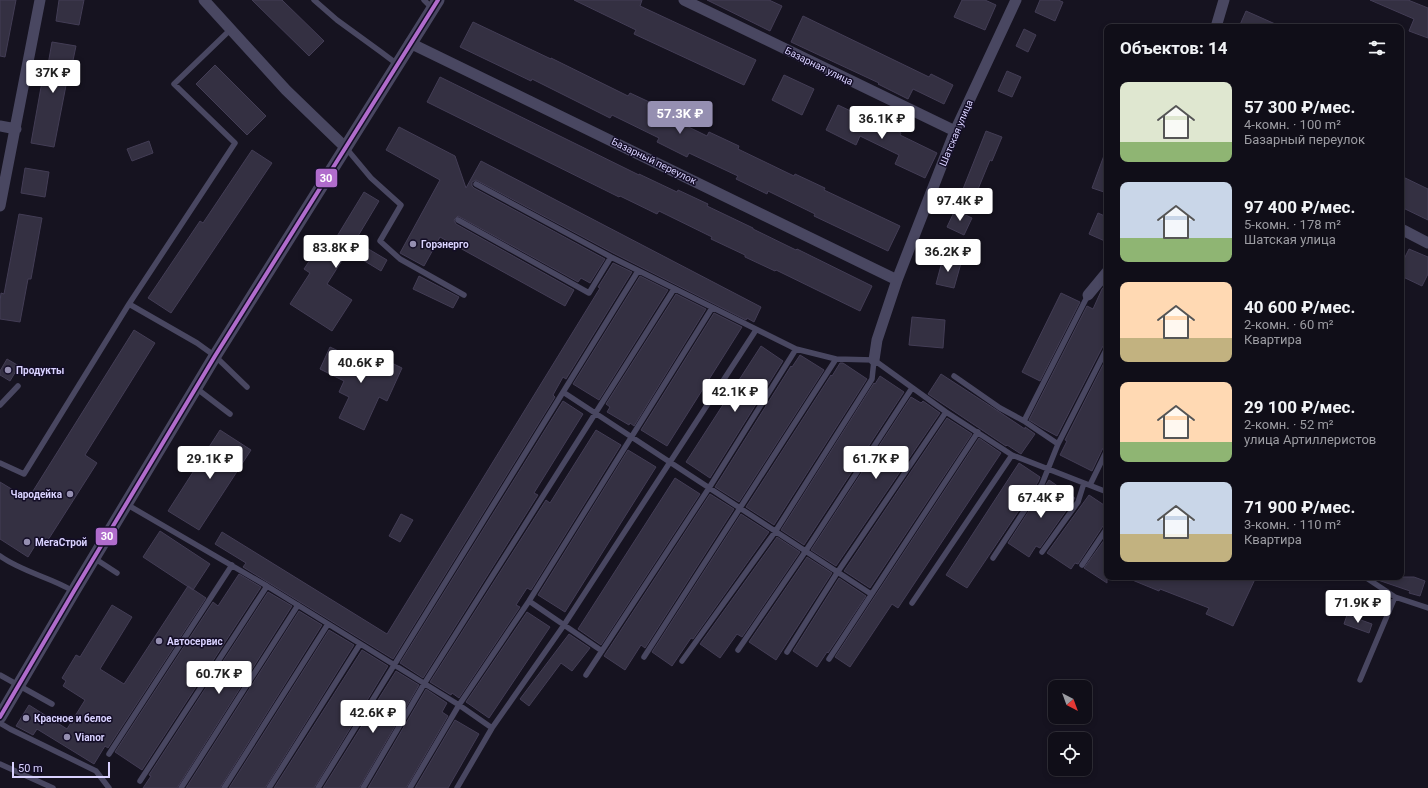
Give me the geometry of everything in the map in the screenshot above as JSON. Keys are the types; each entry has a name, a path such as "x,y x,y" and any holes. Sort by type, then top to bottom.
{"street":[{"path":"0,206 40,0"},
{"path":"204,0 286,90 346,148"},
{"name":"Базарная улица","path":"684,0 955,131"},
{"name":"Шатская улица","path":"874,360 877,340 897,280 955,131 1016,0"},
{"path":"1217,24 1224,0"},
{"path":"0,717 195,388 397,65 431,3"},
{"name":"Базарный переулок","path":"410,43 897,280"},
{"path":"0,126 16,129"},
{"path":"1404,230 1428,242"},
{"path":"1088,295 1104,276"}],"lane":[{"path":"314,0 337,20 397,65"},
{"path":"0,463 24,474 129,304 235,143 174,84 230,30"},
{"path":"346,148 371,178 401,205 380,241 400,259 464,295"},
{"path":"476,184 638,271 796,349 836,359 874,360 946,412 1012,455 1104,491"},
{"path":"458,220 589,293 611,257"},
{"path":"318,788 638,271"},
{"path":"363,788 424,684 674,289"},
{"path":"1024,421 1088,295"},
{"path":"129,304 197,343 215,356 247,387"},
{"path":"410,788 459,705 529,601 712,308"},
{"path":"457,788 492,728 564,626 756,330"},
{"path":"586,675 709,488 796,349"},
{"path":"993,558 1042,484 1058,444 1104,354"},
{"path":"644,657 836,359"},
{"path":"682,660 775,532 872,379 874,360"},
{"path":"954,376 1000,408 1024,421 1058,444"},
{"path":"0,405 18,386"},
{"path":"195,388 230,414"},
{"path":"738,650 805,552 912,388"},
{"path":"563,392 871,594"},
{"path":"787,652 837,573 946,412"},
{"path":"829,659 978,432"},
{"path":"912,603 1012,455"},
{"path":"1042,552 1078,502 1104,455"},
{"path":"126,504 298,605 459,705 492,728"},
{"path":"1082,565 1104,532"},
{"path":"0,556 11,564 62,584 74,591"},
{"path":"94,558 117,573"},
{"path":"109,754 232,565"},
{"path":"1370,580 1395,597 1428,608"},
{"path":"140,781 266,586"},
{"path":"1360,680 1395,597"},
{"path":"529,601 602,651"},
{"path":"181,788 298,605"},
{"path":"224,788 328,624"},
{"path":"269,788 360,644"},
{"path":"0,675 52,704"},
{"path":"0,723 96,770 109,788"},
{"path":"0,764 54,788"}],"building":[{"path":"0,0 16,0 5,57 0,56"},
{"path":"59,0 84,0 79,25 56,21"},
{"path":"252,0 282,0 324,41 309,56"},
{"path":"574,0 642,0 640,6 756,60 744,85 634,34 636,30"},
{"path":"707,0 769,0 782,6 770,31"},
{"path":"962,0 985,0 996,5 985,30 954,17"},
{"path":"1040,0 1058,0 1063,2 1055,21 1035,12"},
{"path":"1370,0 1408,0 1428,8 1428,38 1409,31 1414,19"},
{"path":"1246,11 1275,24 1240,24"},
{"path":"803,16 929,77 931,74 953,85 944,104 913,89 908,99 878,84 879,83 791,42"},
{"path":"473,22 628,96 630,93 660,107 658,112 707,136 709,132 739,146 738,149 794,176 795,174 825,188 824,190 900,226 888,251 814,216 815,214 768,191 767,194 736,179 738,176 689,153 687,157 657,142 659,138 612,115 610,118 532,79 531,81 460,47"},
{"path":"1024,29 1036,35 1028,52 1016,46"},
{"path":"52,42 76,46 71,70 69,70 54,147 31,143 43,76 46,76"},
{"path":"215,65 266,116 247,135 196,84"},
{"path":"1007,71 1021,77 1012,97 998,91"},
{"path":"784,75 814,89 802,115 772,100"},
{"path":"440,77 639,175 677,192 678,190 708,204 707,206 753,229 872,286 860,311 776,270 775,271 745,257 745,255 711,239 712,237 659,211 657,214 620,196 619,197 427,102"},
{"path":"838,105 874,122 875,120 901,133 900,135 937,153 925,178 895,164 899,155 860,136 856,145 826,130"},
{"path":"399,127 455,156 466,188 481,161 761,307 754,322 747,318 746,320 613,253 476,180 472,182 472,186 474,188 605,259 590,283 581,278 578,282 458,216 454,220 456,224 574,290 565,306 440,237 424,266 400,253 440,180 386,150"},
{"path":"986,131 1002,137 992,161 990,160 976,194 963,189"},
{"path":"149,141 153,153 132,161 127,149"},
{"path":"252,150 272,163 171,313 148,298 200,221 203,223"},
{"path":"1104,155 1104,192 1092,188"},
{"path":"25,168 49,172 45,197 21,193"},
{"path":"1404,177 1428,189 1428,220 1404,208"},
{"path":"364,192 379,201 355,241 387,260 381,271 348,251 327,284 352,300 332,331 290,304 310,273 304,269 316,251 325,256"},
{"path":"955,210 972,218 964,235 947,227"},
{"path":"1098,213 1104,216 1104,241 1089,234"},
{"path":"19,214 42,218 31,279 28,279 20,322 0,319 1,293 4,294"},
{"path":"1409,249 1428,257 1428,274 1422,286 1404,277 1404,259"},
{"path":"943,258 961,263 954,288 936,284"},
{"path":"613,263 632,272 566,379 563,377 553,395 555,397 393,659 243,567 246,563 215,544 222,532 387,634 600,288 598,287"},
{"path":"419,276 459,297 453,308 413,289"},
{"path":"640,276 668,290 599,400 573,384"},
{"path":"1104,287 1104,346 1057,436 1029,420 1087,306 1093,309"},
{"path":"1061,293 1080,302 1040,381 1022,372"},
{"path":"676,294 706,309 634,426 630,423 629,425 607,412 610,407 606,404"},
{"path":"714,313 742,327 667,446 641,430"},
{"path":"912,317 945,320 943,348 909,345"},
{"path":"134,330 155,343 85,455 97,463 48,540 41,536 28,557 0,539 0,482 28,499"},
{"path":"761,346 783,361 710,478 686,462"},
{"path":"330,347 372,367 377,356 402,368 387,401 379,397 364,430 339,418 349,397 339,392 344,381 320,369"},
{"path":"800,355 824,370 739,502 715,487 791,366 792,367"},
{"path":"7,359 19,366 10,381 0,375 0,371"},
{"path":"840,363 843,363 867,379 774,525 746,507"},
{"path":"1104,363 1104,448 1092,471 1060,455 1067,441 1065,440"},
{"path":"941,374 1035,434 1021,454 1007,445 1006,446 928,394"},
{"path":"880,376 904,392 804,545 781,530 874,383 875,384"},
{"path":"911,397 921,403 923,401 940,413 836,566 811,550"},
{"path":"563,401 583,414 534,493 538,495 423,678 400,663"},
{"path":"947,418 972,434 870,588 844,571"},
{"path":"220,430 251,450 199,530 168,511"},
{"path":"596,430 621,445 531,590 527,588 516,605 520,607 459,698 452,693 451,695 430,682 546,500 550,503"},
{"path":"979,438 1001,453 898,608 892,604 850,667 835,657"},
{"path":"628,450 656,467 565,612 538,595"},
{"path":"1019,463 1040,477 1038,482 967,588 946,575"},
{"path":"675,478 700,494 601,645 578,629"},
{"path":"1049,480 1075,498 1040,548 1036,546 1029,557 1008,543"},
{"path":"710,494 734,509 645,648 641,645 625,670 604,656"},
{"path":"1089,495 1104,505 1104,526 1078,564 1075,563 1071,569 1047,553"},
{"path":"401,514 413,520 400,542 389,536"},
{"path":"741,514 769,532 672,666 652,652"},
{"path":"160,531 210,564 193,590 143,557"},
{"path":"777,537 800,552 742,637 737,634 720,658 700,644"},
{"path":"1104,540 1104,580 1107,580 1107,583 1084,568"},
{"path":"807,557 832,573 776,660 749,642"},
{"path":"239,574 261,587 142,770 115,752 213,602 218,606"},
{"path":"1404,577 1414,577 1425,581 1420,596 1409,593 1410,591 1378,580 1404,580"},
{"path":"839,578 866,596 817,667 793,651"},
{"path":"1132,580 1255,580 1233,626 1206,614 1209,608 1160,589 1159,591"},
{"path":"188,586 206,598 108,748 105,746 94,764 37,729 33,735 16,726 29,705 67,729 85,700 63,686 66,681 62,678 76,655 80,657 112,605 132,617 100,669 124,684"},
{"path":"268,592 292,606 177,788 143,788 151,776 149,775"},
{"path":"299,611 322,625 220,788 186,788"},
{"path":"527,612 550,627 489,718 466,702"},
{"path":"1347,615 1372,624 1369,633 1344,624"},
{"path":"329,630 354,645 265,788 229,788"},
{"path":"569,634 590,648 572,671 561,663 529,706 520,699"},
{"path":"362,650 388,666 314,788 274,788"},
{"path":"396,671 419,685 359,788 323,788"},
{"path":"426,689 447,703 442,712 448,716 406,788 368,788"},
{"path":"455,720 479,734 448,788 415,788"}],"transit line":[{"name":"30","path":"0,717 215,356 438,0"}],"place":[{"name":"Горэнерго","path":"413,244"},
{"name":"Продукты","path":"8,370"},
{"name":"Чародейка","path":"70,494"},
{"name":"МегаСтрой","path":"27,542"},
{"name":"Автосервис","path":"159,641"},
{"name":"Красное и белое","path":"26,718"},
{"name":"Vianor","path":"67,737"}]}
